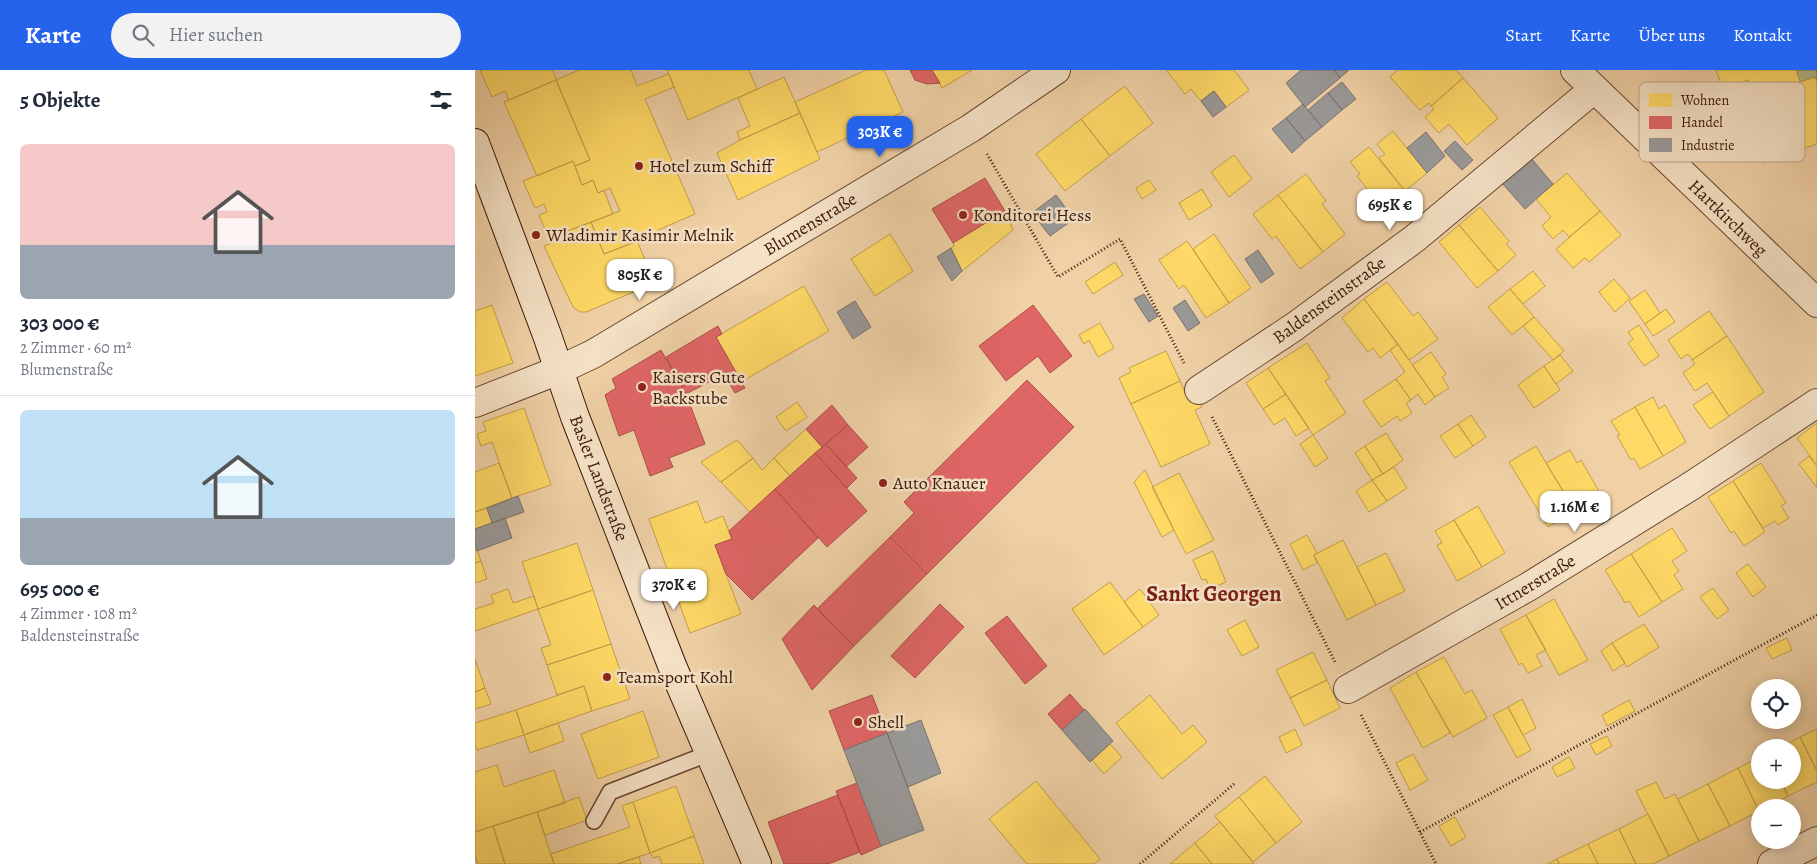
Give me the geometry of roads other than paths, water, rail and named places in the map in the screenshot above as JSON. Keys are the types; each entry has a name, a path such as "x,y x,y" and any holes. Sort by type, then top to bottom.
{"street":[{"name":"Blumenstraße","path":"475,403 559,370 601,349 971,128 1056,70"},
{"name":"Hartkirchweg","path":"1585,80 1639,132"},
{"name":"Baldensteinstraße","path":"1199,390 1294,327 1413,239 1585,80"},
{"name":"Basler Landstraße","path":"475,143 575,417 659,631 757,864"},
{"name":"Hartkirchweg","path":"1670,162 1817,304"},
{"name":"Ittnerstraße","path":"1348,688 1528,587 1691,486 1817,403"},
{"path":"1772,864 1817,841"}],"lane":[{"path":"594,821 610,792 710,753"}],"place":[{"name":"Hotel zum Schiff","path":"639,166"},
{"name":"Konditorei Hess","path":"963,215"},
{"name":"Wladimir Kasimir Melnik","path":"536,235"},
{"name":"Kaisers Gute Backstube","path":"642,387"},
{"name":"Auto Knauer","path":"883,483"},
{"name":"Teamsport Kohl","path":"607,677"},
{"name":"Shell","path":"858,722"}],"district":[{"name":"Sankt Georgen","path":"1214,594"}]}
